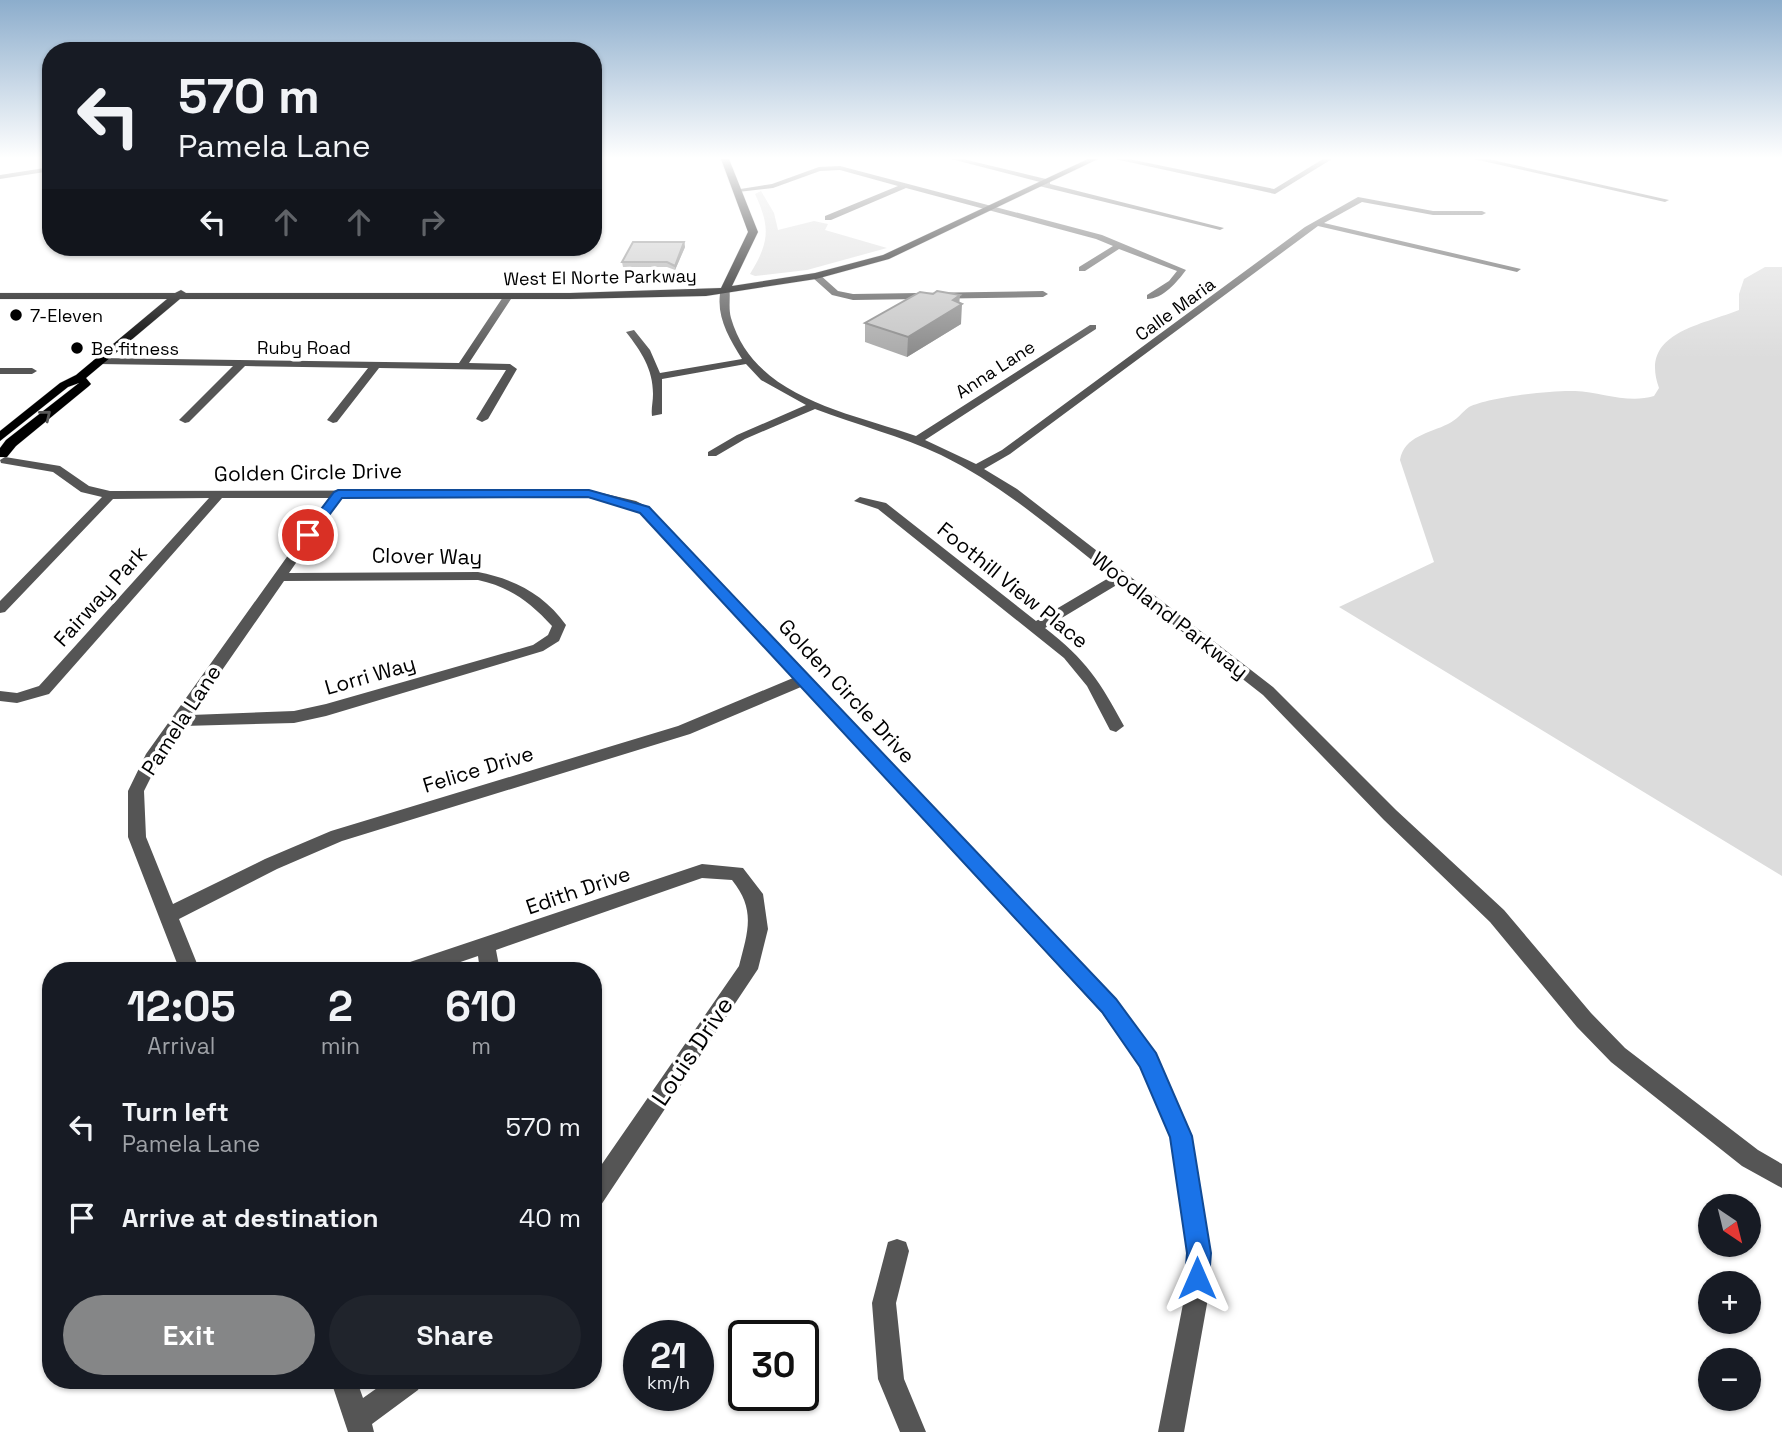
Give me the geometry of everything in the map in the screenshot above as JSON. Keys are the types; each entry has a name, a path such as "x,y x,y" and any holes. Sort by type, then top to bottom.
{"main road":[{"name":"Woodland Parkway","path":"726,288 752,232 752,226"},
{"path":"726,288 816,276 902,251 954,226"},
{"name":"West El Norte Parkway","path":"0,288 508,296 672,295 706,293 726,288"},
{"name":"West El Norte Parkway","path":"0,296 726,288"},
{"path":"0,437 64,385 80,377 182,292"},
{"path":"1,461 11,443 85,384 80,377"}],"street":[{"path":"1057,226 1098,237 1182,270 1172,283 1150,297"},
{"path":"1212,226 1220,228"},
{"name":"Calle Maria","path":"977,468 1006,452 1314,226"},
{"path":"1330,226 1517,269"},
{"path":"1082,269 1119,246"},
{"path":"816,276 835,293 853,297 1043,294"},
{"name":"Woodland Parkway","path":"726,288 723,313 746,361 767,381 816,405 917,440 977,468 1013,492 1268,691 1390,815 1497,916 1584,1020 1618,1055 1750,1158 1782,1177"},
{"path":"463,365 508,296"},
{"name":"Anna Lane","path":"917,440 1093,327"},
{"path":"631,332 646,347 656,377 659,404 656,414"},
{"name":"Ruby Road","path":"98,361 510,367 512,369 482,419"},
{"path":"656,377 698,372 746,361"},
{"path":"185,419 241,364"},
{"path":"333,419 376,364"},
{"path":"0,371 32,371"},
{"path":"712,454 741,437 816,405"},
{"name":"Golden Circle Drive","path":"1,461 65,475 85,489 110,495 589,494 632,504 644,510 1109,1006 1148,1060 1181,1136 1199,1253 1195,1304 1171,1432"},
{"name":"Pamela Lane","path":"187,962 136,837 136,791 152,758 338,494"},
{"path":"0,608 110,495"},
{"name":"Fairway Park","path":"0,696 17,698 44,690 218,496"},
{"name":"Foothill View Place","path":"860,501 883,506 1069,655 1085,674 1116,726"},
{"name":"Clover Way","path":"278,577 478,576 499,580 531,595 559,625"},
{"path":"1035,628 1120,577"},
{"name":"Lorri Way","path":"178,721 294,717 326,710 538,648 554,638 559,625"},
{"name":"Felice Drive","path":"169,915 271,864 337,836 684,730 805,679"},
{"name":"Edith Drive","path":"436,962 702,871 737,873 754,894"},
{"name":"Louis Drive","path":"602,1184 748,969 758,929 754,894"},
{"path":"486,945 489,962"},
{"path":"897,1251 884,1303 885,1316 891,1378 913,1432"},
{"path":"347,1389 359,1425 401,1389"}],"shaded area":[{"path":"765,226 777,226 778,230 795,226 827,226 825,230 887,248 807,270 755,276 750,274 764,244"},
{"path":"1765,267 1782,267 1782,876 1339,607 1434,562 1400,460 1402,452 1412,440 1451,422 1469,407 1505,397 1565,391 1634,399 1654,396 1659,388 1655,370 1657,355 1665,343 1691,327 1739,310 1739,294 1744,279"}],"building":[{"path":"633,242 684,242 675,266 667,262 622,262"},
{"path":"937,291 960,295 953,300 962,304 908,337 865,323 920,292 933,294"}],"place":[{"name":"7-Eleven","path":"16,315"},
{"name":"Be fitness","path":"77,348"}],"route":[{"path":"308,535 338,494 589,494 632,504 644,510 1109,1006 1148,1060 1181,1136 1199,1253 1197,1278"}]}
